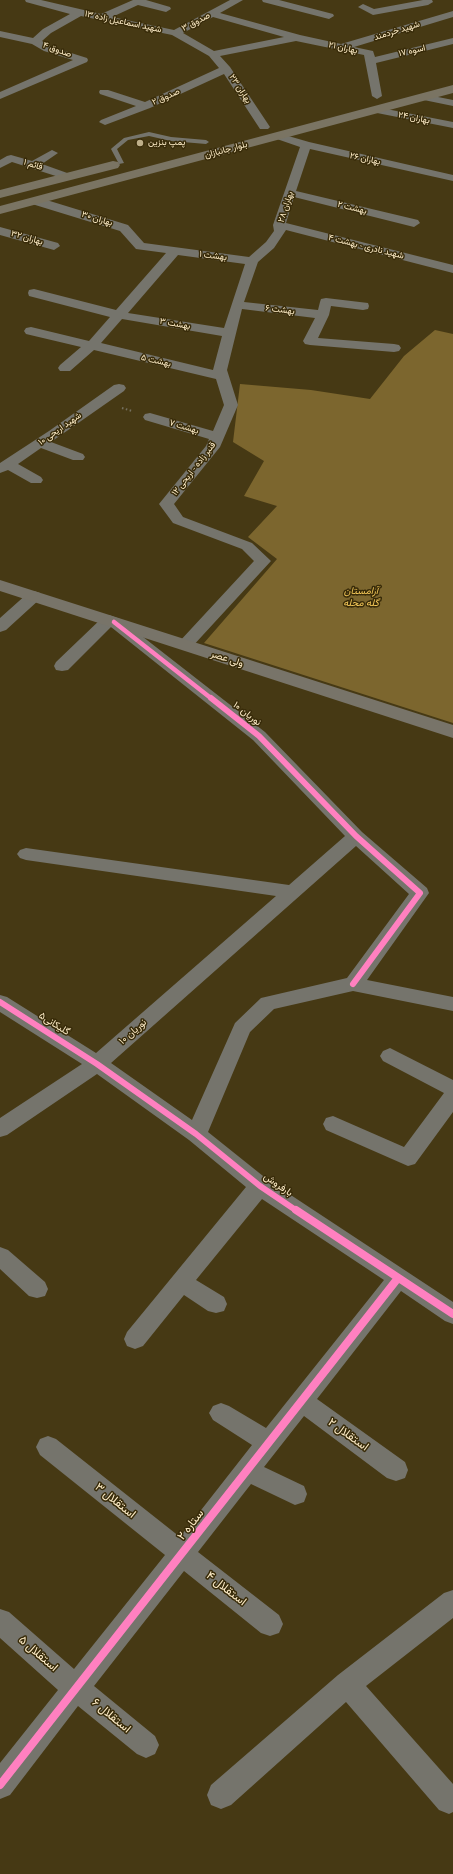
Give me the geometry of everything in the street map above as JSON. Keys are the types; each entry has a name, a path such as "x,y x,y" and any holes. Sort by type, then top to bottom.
{"highway":[{"name":"بلوار جانبازان","path":"168,151 264,127 453,76"},
{"name":"بلوار جانبازان","path":"0,210 453,89"},
{"path":"0,194 137,159"}],"main road":[{"name":"ولی عصر","path":"0,585 453,732"}],"street":[{"name":"شهید اسماعیل زاده ۱۳","path":"30,0 79,13 175,33 213,54"},
{"name":"صدوق ۳","path":"175,33 210,10 222,9 238,0"},
{"path":"267,0 329,16"},
{"path":"101,18 139,1 166,9"},
{"path":"306,10 318,4"},
{"path":"363,8 373,12 432,4 453,13"},
{"name":"بهاران ۲۱","path":"210,10 298,38 369,54 377,96"},
{"name":"صدوق ۴","path":"15,90 83,60 48,49 35,42 47,31 79,13"},
{"name":"شهید خردمند","path":"341,47 453,13"},
{"path":"0,34 35,42"},
{"path":"213,54 298,38"},
{"name":"اسوه ۱۷","path":"370,61 453,42"},
{"name":"بهاران ۲۳","path":"213,54 226,69 264,127"},
{"name":"صدوق ۲","path":"105,122 146,106 226,69"},
{"path":"0,85 15,90"},
{"path":"0,96 15,90"},
{"path":"104,92 146,106"},
{"path":"423,97 453,103"},
{"name":"بهاران ۲۴","path":"376,110 453,125"},
{"name":"بهاران ۲۶","path":"278,136 306,145 453,178"},
{"name":"بهاران ۲۸","path":"252,260 270,245 280,231 280,225 306,145"},
{"path":"33,165 52,153"},
{"name":"قائم ۱","path":"0,165 10,158 66,176"},
{"name":"بهشت ۲","path":"291,193 414,223"},
{"name":"بهاران ۳۰","path":"36,201 124,228 140,246 175,251"},
{"name":"شهید نادری - بهشت ۴","path":"280,225 453,269"},
{"name":"بهاران ۳۲","path":"0,230 54,246"},
{"path":"65,368 91,346 175,251"},
{"name":"بهشت ۱","path":"175,251 252,260"},
{"name":"قنبر زاده - اریحی ۱۲","path":"185,645 262,562 247,546 178,520 166,504 213,447 231,405 220,370 237,305 252,260"},
{"name":"بهشت ۳","path":"34,293 119,314 230,333"},
{"path":"363,306 326,302 323,315 310,341 394,348"},
{"name":"بهشت ۶","path":"237,305 323,315"},
{"name":"بهشت ۵","path":"31,330 91,346 222,376"},
{"name":"شهید اریحی ۱۰","path":"4,466 119,388"},
{"name":"بهشت ۷","path":"150,417 218,437"},
{"path":"40,443 78,457"},
{"path":"4,466 36,480"},
{"path":"0,627 34,596"},
{"path":"62,666 111,621"},
{"name":"نوریان ۱۰","path":"0,1129 97,1064 356,836 259,736 111,621"},
{"path":"353,984 420,893 356,836"},
{"path":"26,854 292,892"},
{"path":"196,1134 242,1028 268,1003 353,984 453,1004"},
{"name":"گلیکانی۵","path":"0,1002 97,1064"},
{"path":"390,1056 453,1088"},
{"name":"بارفروش","path":"97,1064 196,1134 260,1186 453,1314"},
{"path":"333,1124 408,1158 453,1096"},
{"path":"134,1339 260,1186"},
{"path":"0,1256 36,1289"},
{"name":"ستاره ۲","path":"0,1785 398,1278"},
{"path":"181,1282 216,1304"},
{"name":"استقلال ۲","path":"301,1401 396,1470"},
{"path":"221,1413 269,1443"},
{"name":"استقلال ۳","path":"48,1447 181,1554"},
{"path":"248,1470 295,1494"},
{"name":"استقلال ۴","path":"181,1554 270,1624"},
{"path":"221,1795 347,1684 453,1602"},
{"name":"استقلال ۵","path":"0,1621 76,1688"},
{"path":"347,1684 449,1800"},
{"name":"استقلال ۶","path":"76,1688 146,1745"}],"lane":[{"path":"122,162 114,149 126,139 149,134 171,139 206,142"}],"green space":[{"name":"آرامستان گله محله","path":"435,330 453,334 453,723 204,643 277,559 248,537 277,506 244,496 264,461 233,442 240,384 311,390 370,399 404,356"}],"cycle path":[{"path":"114,622 259,736 356,836 420,893 353,984"},
{"path":"0,1002 97,1064 196,1134 260,1186 453,1314"},
{"path":"0,1785 398,1278"}],"place":[{"name":"پمپ بنزین","path":"140,143"}]}
